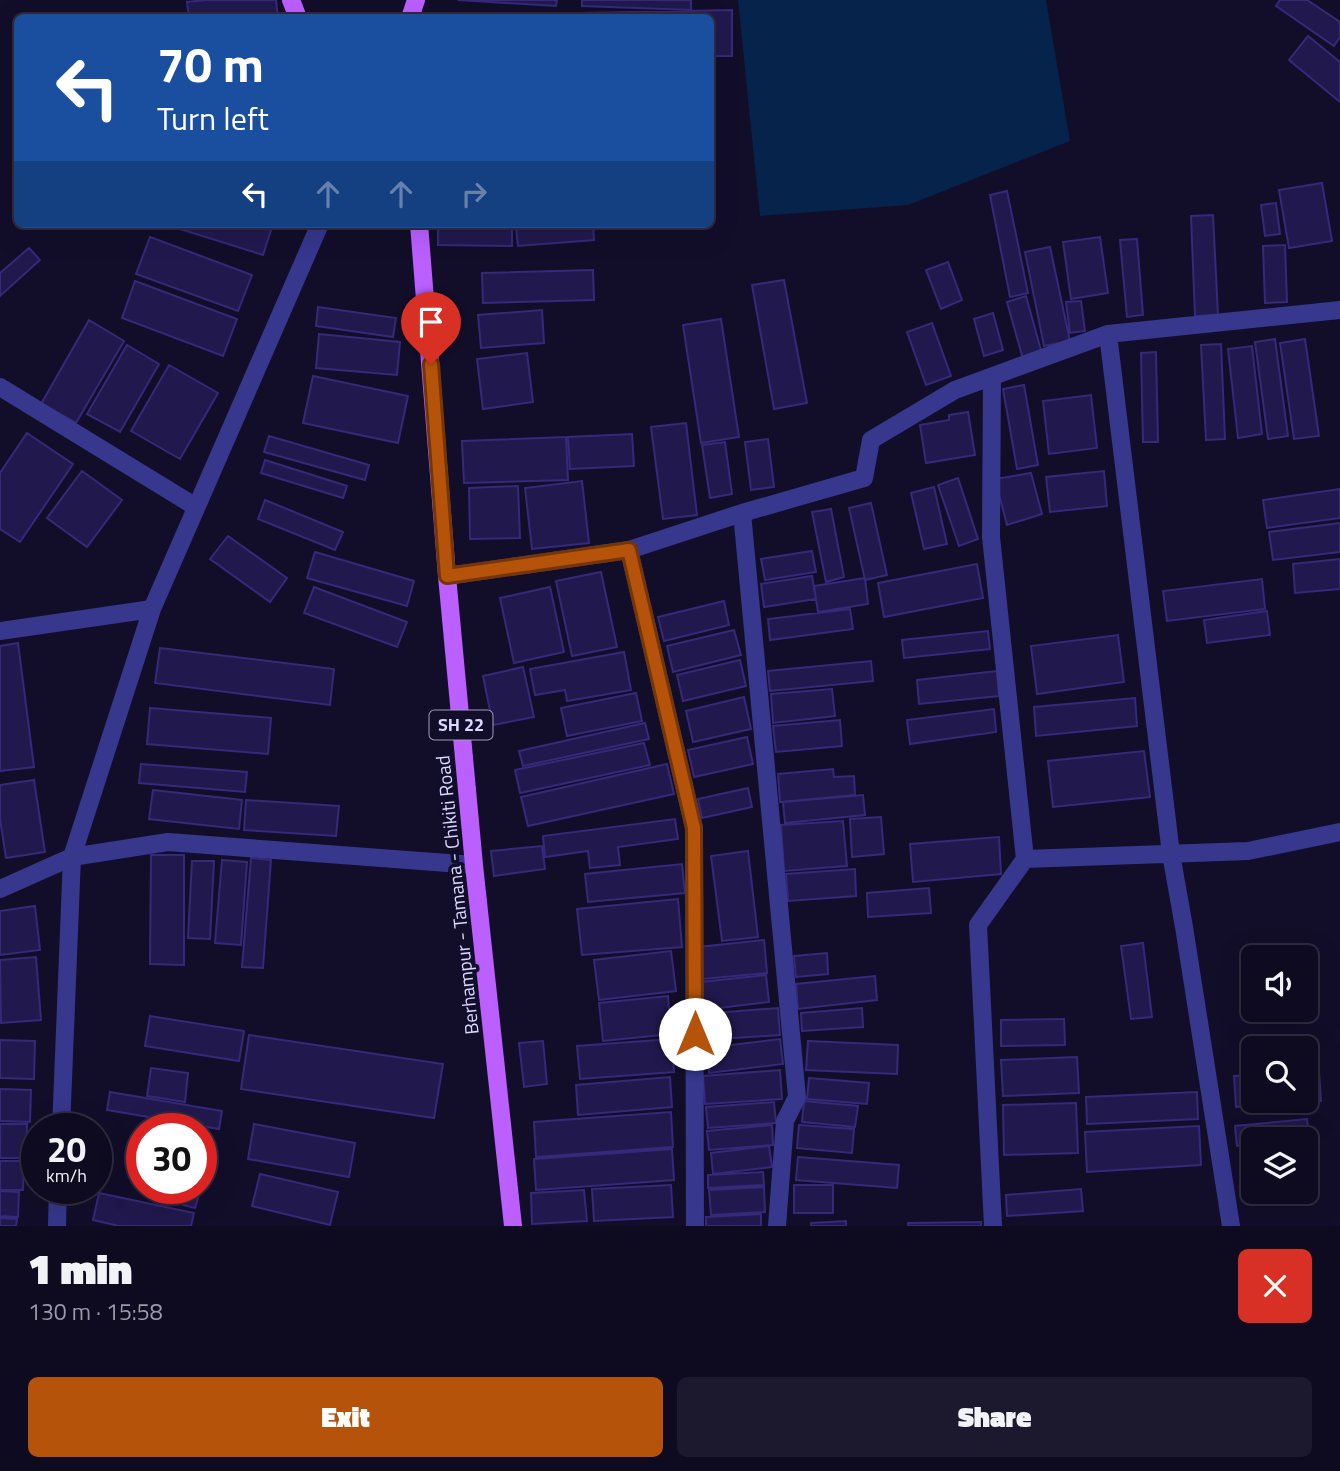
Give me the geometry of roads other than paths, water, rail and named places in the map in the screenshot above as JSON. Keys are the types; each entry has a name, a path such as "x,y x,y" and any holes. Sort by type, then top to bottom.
{"main road":[{"name":"Berhampur - Tamana - Chikiti Road","path":"419,228 447,576 474,865 513,1226"}],"street":[{"path":"62,1113 72,857 152,609 318,228"},
{"path":"447,576 629,550 742,513 864,478 872,440 955,390 1108,334 1340,310"},
{"path":"1108,334 1171,854 1231,1226"},
{"path":"992,377 991,537 1025,859 978,925 993,1226"},
{"path":"0,387 197,507"},
{"path":"742,513 797,1097 785,1121 777,1226"},
{"path":"629,550 694,828 695,1226"},
{"path":"0,631 152,609"},
{"path":"1025,859 1248,851 1340,832"},
{"path":"0,889 72,857 168,842 474,865"},
{"path":"57,1226 58,1204"}],"water":[{"path":"738,0 1046,0 1070,141 908,205 760,216"}]}
